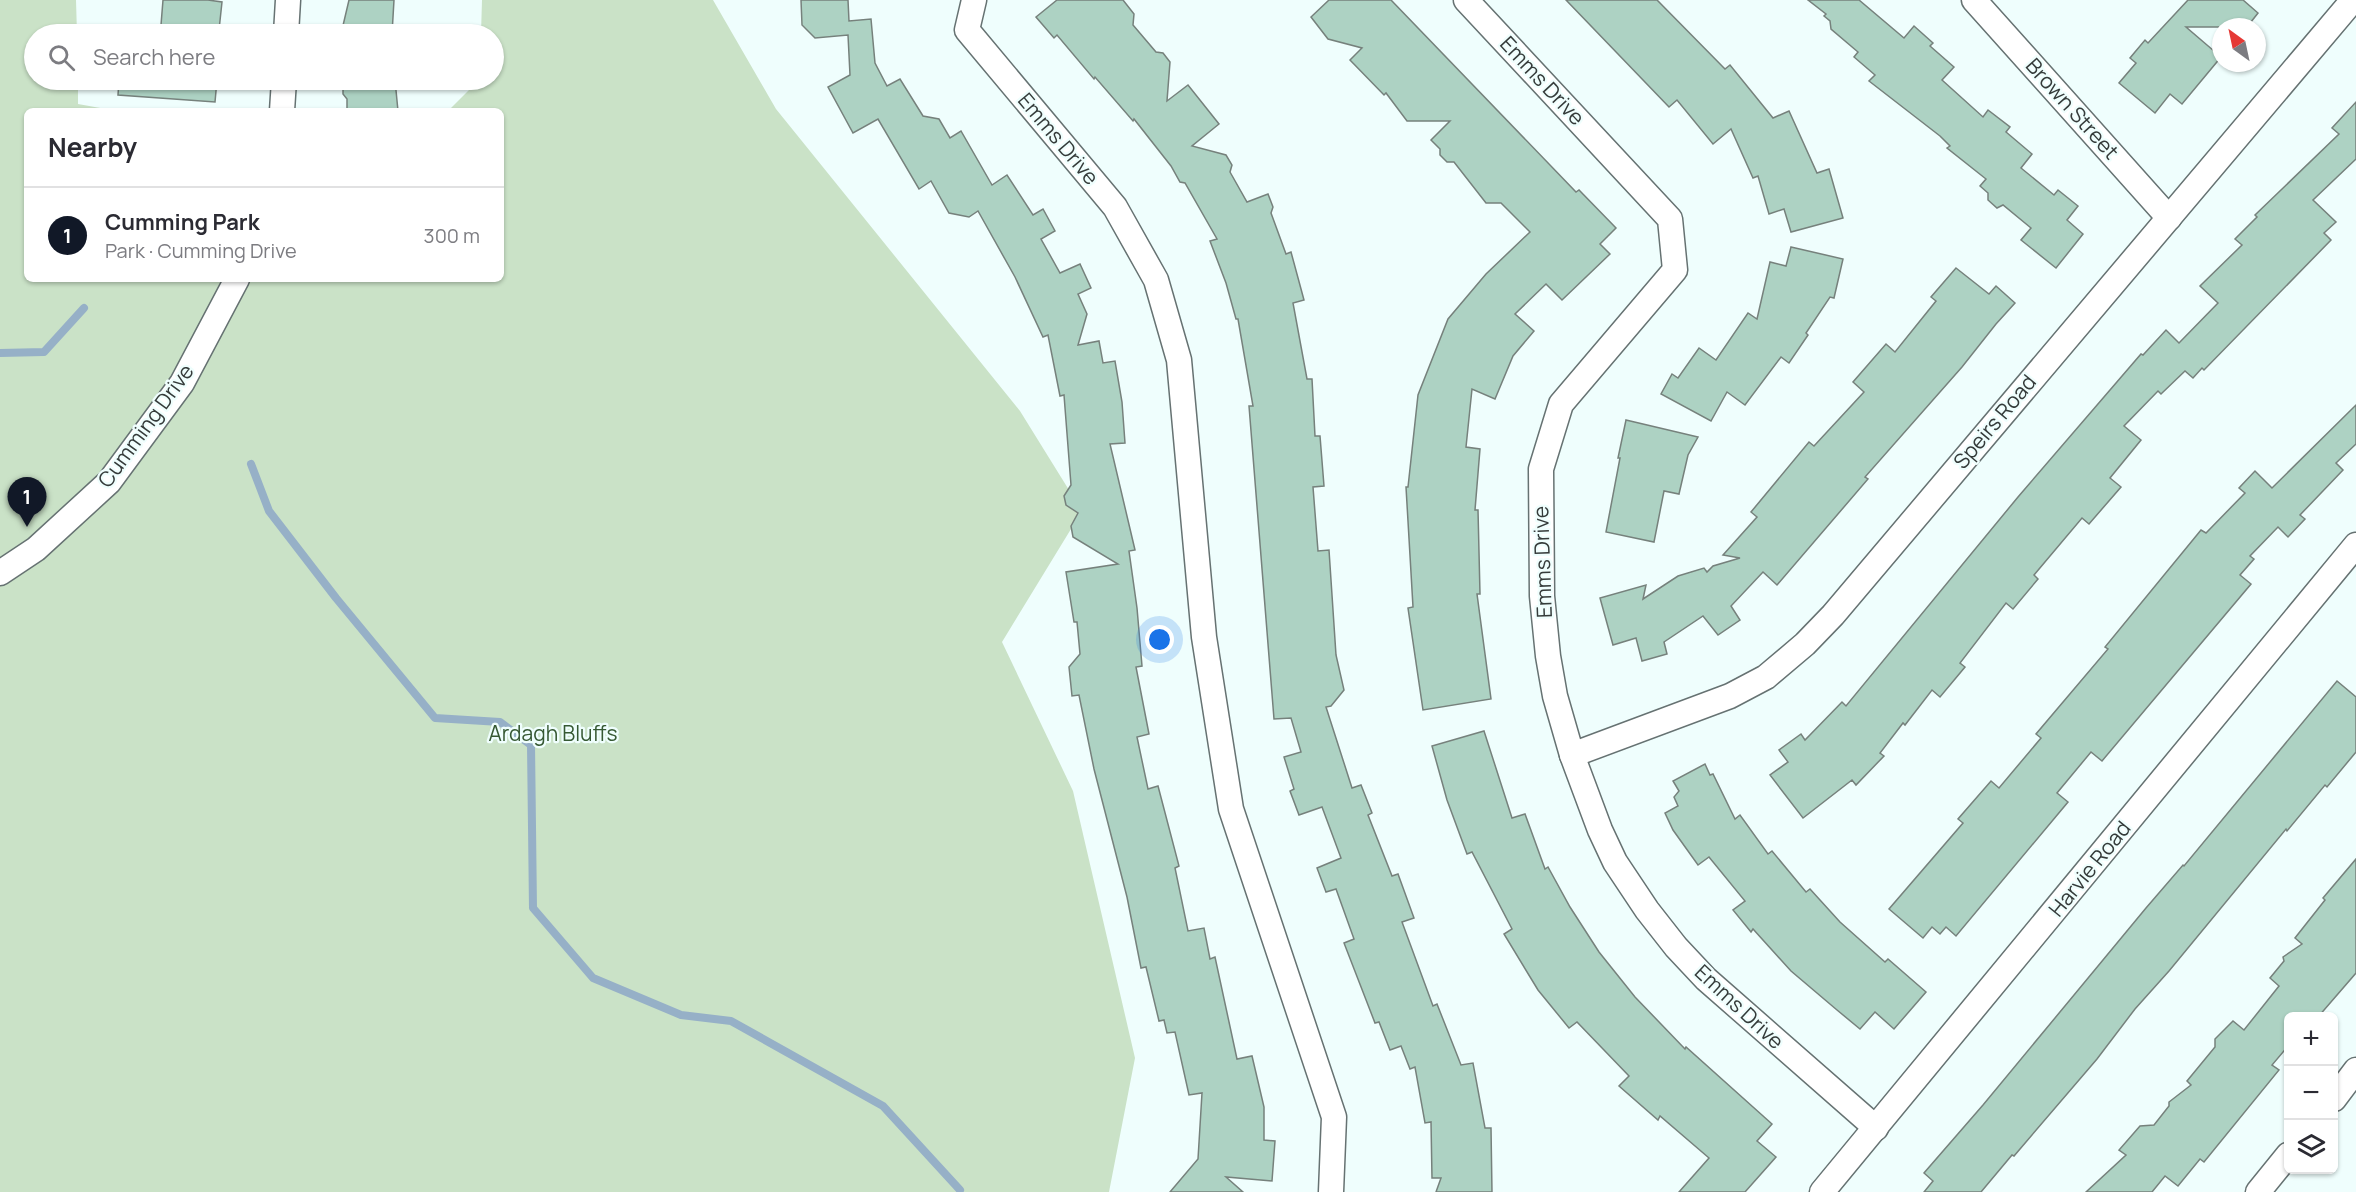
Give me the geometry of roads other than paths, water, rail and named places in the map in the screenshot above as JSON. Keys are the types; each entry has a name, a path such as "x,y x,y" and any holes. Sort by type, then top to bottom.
{"street":[{"path":"287,24 288,0"},
{"name":"Emms Drive","path":"974,0 968,30 1114,207 1156,280 1179,360 1204,637 1231,809 1334,1117 1331,1192"},
{"name":"Emms Drive","path":"1466,0 1670,219 1675,270 1561,404 1541,469 1542,596 1548,656 1555,696 1572,755 1600,830 1615,862 1647,910 1676,946 1706,980 1754,1024 1876,1128"},
{"name":"Brown Street","path":"1974,0 2169,218"},
{"name":"Speirs Road","path":"1572,755 1730,696 1766,677 1805,644 1833,615 2353,0"},
{"path":"282,108 283,90"},
{"name":"Cumming Drive","path":"0,573 36,549 109,482 182,383 235,282"},
{"name":"Harvie Road","path":"1822,1192 2356,545"},
{"path":"2338,1094 2356,1070"},
{"path":"2258,1192 2284,1161"}],"waterway":[{"path":"0,353 44,352 84,308"},
{"path":"251,464 269,511 336,598 435,718 500,722 531,745 533,908 593,978 681,1015 731,1021 883,1106 960,1190"}],"place":[{"name":"Cumming Park","path":"27,527"}],"park label":[{"name":"Ardagh Bluffs","path":"553,734"}]}
